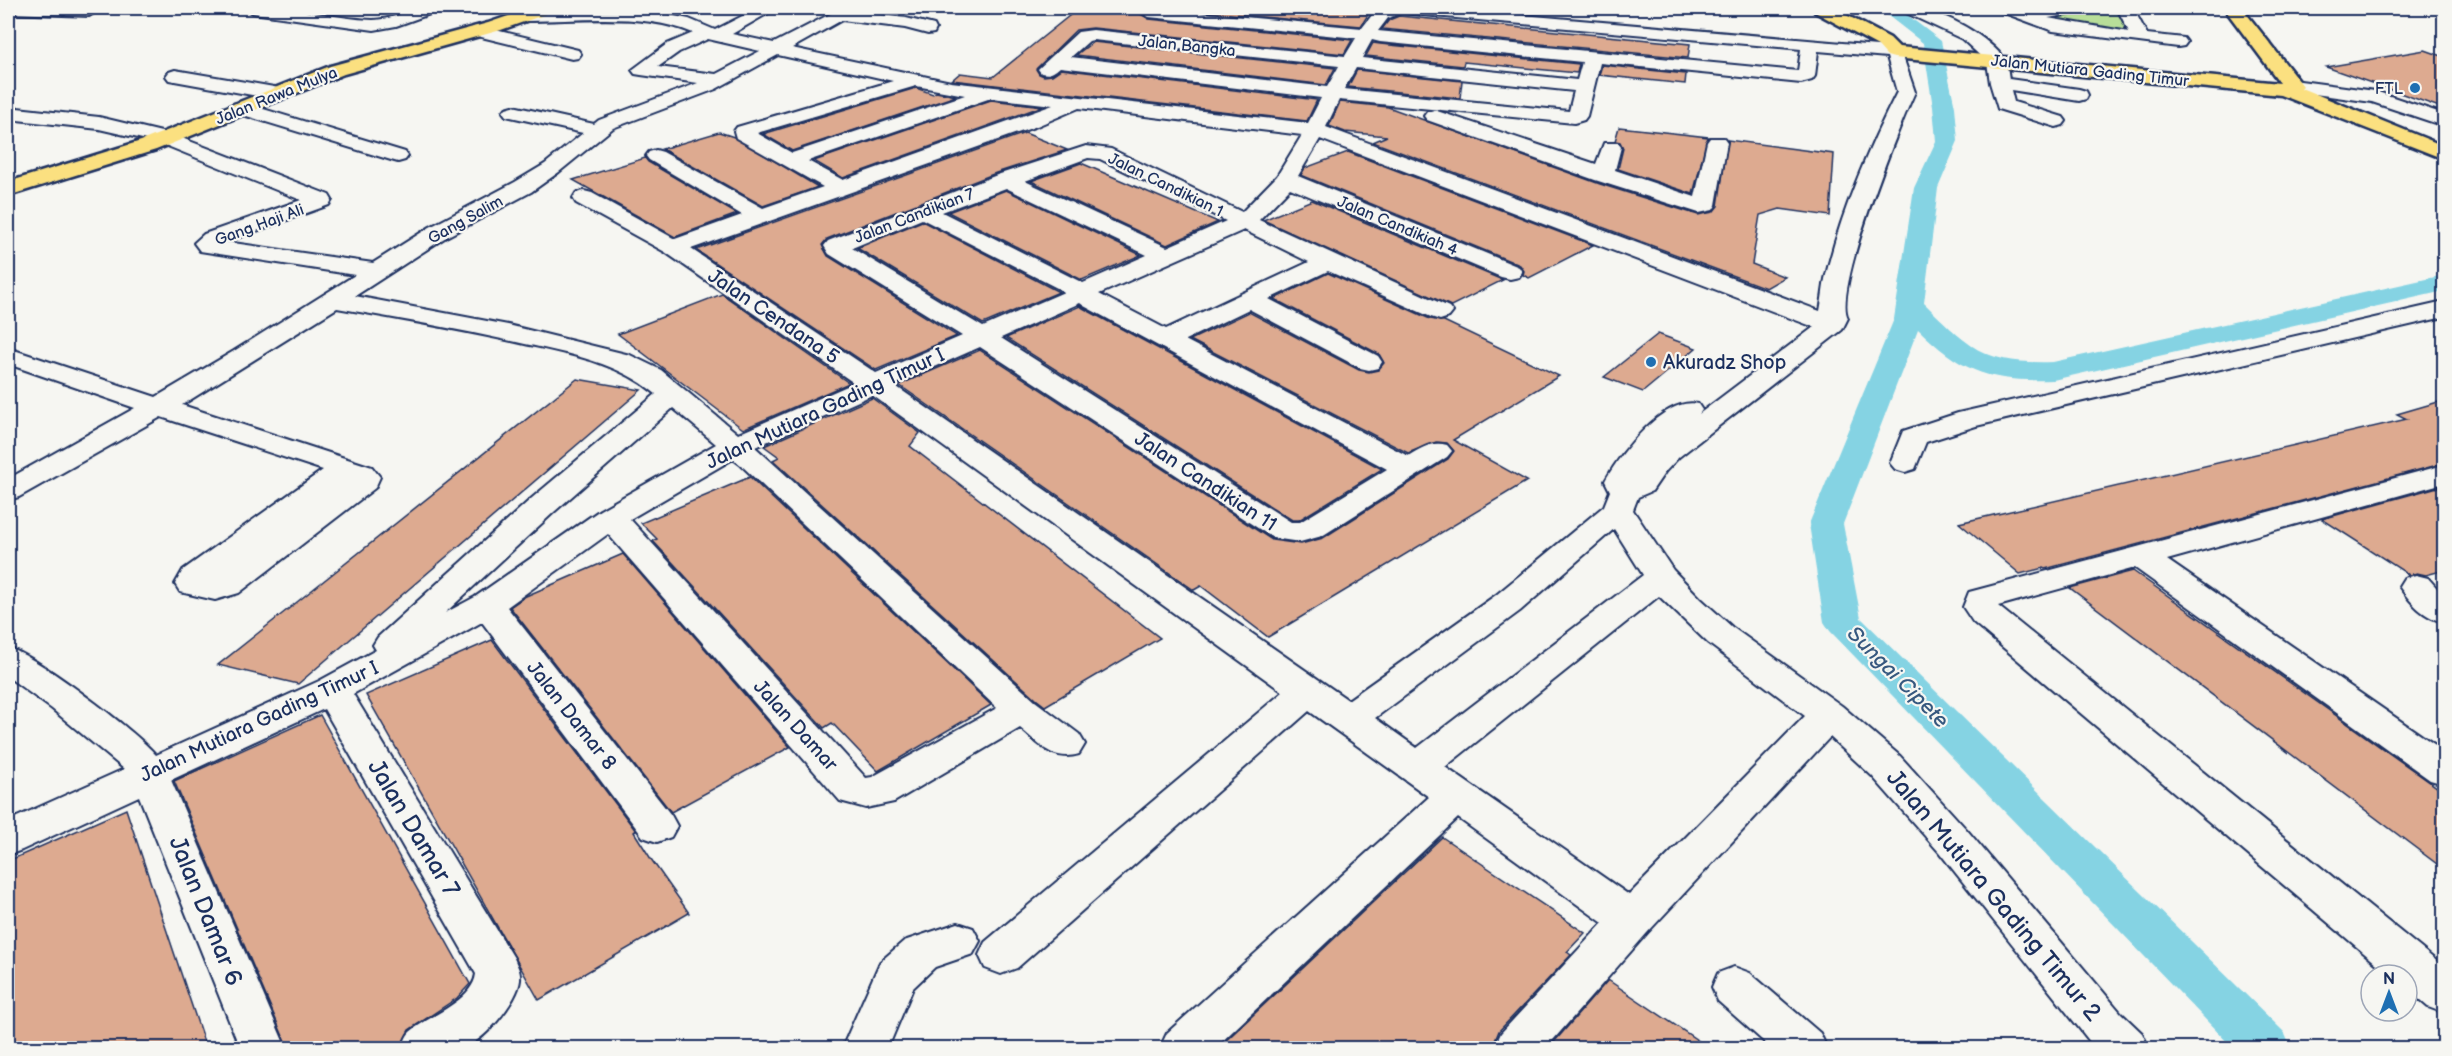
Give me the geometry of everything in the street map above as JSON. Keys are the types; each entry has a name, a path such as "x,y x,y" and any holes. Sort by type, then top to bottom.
{"main road":[{"name":"Jalan Rawa Mulya","path":"8,189 167,139 274,93 352,65 479,31 546,8"},
{"path":"1821,8 1902,52"},
{"path":"2234,8 2289,88"},
{"name":"Jalan Mutiara Gading Timur","path":"1902,52 2289,88 2445,153"}],"street":[{"path":"11,8 89,11"},
{"path":"253,8 374,25 413,14 445,15 500,24"},
{"path":"320,18 351,8"},
{"path":"720,80 641,70 673,48 711,35 769,8"},
{"path":"1557,24 1564,8"},
{"path":"1908,8 1968,34 1995,60 1998,82 2005,105 2056,121"},
{"path":"2005,8 2066,29 2178,42"},
{"path":"2026,16 2084,8"},
{"path":"2125,8 2141,39"},
{"path":"845,11 928,28"},
{"name":"Gang Salim","path":"8,491 160,406 334,300 438,232 500,200 552,168 596,130 626,115 720,80 845,11"},
{"path":"1149,12 1387,13 1380,37 1801,78 1806,76 1810,46"},
{"name":"Jalan Mutiara Gading Timur","path":"1387,13 1533,14 1557,24 1902,52"},
{"name":"Jalan Mutiara Gading Timur I","path":"8,839 343,684 487,605 611,518 734,446 1245,221 1286,179 1316,130 1333,92 1387,13"},
{"path":"527,16 649,16 683,23 711,35 913,81 989,93 1316,130 1827,319"},
{"path":"479,31 572,54"},
{"name":"Jalan Bangka","path":"1038,77 1084,36 1093,35 1584,86"},
{"path":"1348,719 1508,603 1641,485 1654,466 1669,451 1827,319 1863,193 1889,126 1906,92 1902,52"},
{"path":"1056,61 1382,99 1574,117 1577,116 1592,58"},
{"path":"175,76 274,93"},
{"path":"841,188 743,134 744,131 913,81"},
{"path":"1998,82 2079,95"},
{"path":"2289,88 2375,97 2445,120"},
{"path":"791,160 989,93"},
{"path":"1382,99 1692,205 1705,205 1717,142"},
{"path":"673,248 1030,122 1076,102"},
{"path":"240,108 332,134 398,156"},
{"path":"513,112 596,130"},
{"path":"8,113 99,123 167,139"},
{"name":"Gang Haji Ali","path":"167,139 321,200 212,239 206,243 208,246 379,271"},
{"path":"2422,144 2445,140"},
{"path":"1603,174 1611,147"},
{"name":"Jalan Candikian 7","path":"981,336 837,249 836,246 1005,180 1086,153"},
{"name":"Jalan Candikian 1","path":"1086,153 1104,153 1328,262 1440,312"},
{"path":"656,156 760,216"},
{"name":"Jalan Candikiah 4","path":"1286,179 1510,272"},
{"path":"1005,180 1167,256"},
{"name":"Jalan Cendana 5","path":"584,198 673,248 874,384 1632,920"},
{"path":"923,211 1070,285 1082,294 1409,469"},
{"path":"1166,339 1328,262"},
{"path":"1250,299 1369,362"},
{"path":"334,300 521,334 609,356 637,367 751,459 1022,710 1066,744"},
{"path":"1905,463 1913,437 1968,419 2445,310"},
{"name":"Jalan Candikian 11","path":"981,336 1284,531 1300,532 1311,529 1437,452"},
{"path":"8,356 38,364 96,387 362,473 365,477 364,482 227,585 215,589 192,584 195,577 345,468"},
{"path":"343,684 672,394"},
{"path":"2445,474 2261,526 2139,556 1981,600 1980,607 1994,622 2445,993"},
{"name":"Jalan Mutiara Gading Timur 2","path":"1622,500 1661,578 1720,635 1829,715 1886,766 1953,841 2107,1042"},
{"name":"Jalan Damar","path":"611,518 854,790 866,793 880,791 1022,710"},
{"path":"2139,556 2445,770"},
{"path":"1417,768 1661,578"},
{"path":"2416,586 2429,601 2445,611"},
{"name":"Jalan Damar 8","path":"487,605 657,826"},
{"path":"8,660 65,700 137,758 149,773"},
{"name":"Jalan Damar 7","path":"343,684 496,966 498,978 489,1000 474,1014 425,1048"},
{"path":"1001,955 1308,691"},
{"path":"1517,1048 1632,920 1829,715"},
{"name":"Jalan Damar 6","path":"149,773 263,1048"},
{"path":"1183,1048 1455,796"},
{"path":"865,1048 896,976 920,954 958,941"},
{"path":"1734,987 1804,1048"}],"green space":[{"path":"2115,8 2131,36 2037,18"}],"building":[{"path":"1079,8 1144,8 1139,13 1149,19 1352,40 1344,54 1093,28 1076,30 1036,69 1044,76 1052,75 1061,69 1317,100 1307,121 952,80 960,73 993,77"},
{"path":"1166,8 1344,8 1371,10 1361,26"},
{"path":"1399,16 1690,44 1688,58 1382,29 1389,20"},
{"path":"1093,42 1335,68 1326,85 1076,55"},
{"path":"1373,43 1579,64 1577,73 1464,62 1463,66 1366,56"},
{"name":"FTL","path":"2425,50 2445,57 2445,109 2326,67"},
{"path":"1602,65 1686,74 1685,84 1599,75"},
{"path":"1357,70 1462,81 1460,98 1348,87"},
{"path":"916,88 933,94 936,92 956,96 792,151 763,134"},
{"path":"991,100 1043,106 843,178 814,161"},
{"path":"1340,102 1388,107 1600,184 1698,215 1713,212 1718,206 1728,140 1834,154 1830,216 1780,209 1760,215 1752,264 1785,277 1766,288 1373,142 1387,136 1345,132 1329,126"},
{"path":"1619,127 1708,137 1693,194 1618,169 1623,148 1620,142 1615,141"},
{"path":"719,132 734,137 818,187 763,206 662,149"},
{"path":"1025,133 1067,150 996,173 827,239 822,245 828,256 957,336 876,370 696,250"},
{"path":"1348,152 1593,245 1529,278 1523,275 1524,271 1520,265 1301,175 1305,168"},
{"path":"645,158 648,162 737,214 675,237 573,180"},
{"path":"1081,163 1218,222 1167,245 1031,181"},
{"path":"1006,190 1141,255 1082,280 948,212"},
{"path":"1312,200 1503,280 1451,306 1263,220"},
{"path":"922,221 1059,292 983,324 857,248"},
{"path":"1328,273 1430,319 1444,321 1559,376 1453,440 1527,481 1268,637 1201,586 1194,590 899,385 980,350 1272,540 1301,544 1323,538 1448,459 1454,451 1447,443 1436,442 1408,453 1190,340 1249,312 1359,370 1369,372 1378,370 1384,363 1379,354 1274,299"},
{"path":"722,294 849,383 743,429 618,334"},
{"path":"1080,306 1382,469 1299,520 1292,520 1006,338"},
{"name":"Akuradz Shop","path":"1658,334 1696,348 1643,392 1604,377"},
{"path":"577,379 641,390 298,684 218,665"},
{"path":"872,398 920,433 910,446 1160,638 1045,706 1036,699 773,460 779,457 764,446"},
{"path":"2445,400 2445,463 2045,569 2020,574 1959,523 2407,419 2397,414"},
{"path":"750,477 991,705 878,771 832,723 824,728 653,541 657,539 641,523"},
{"path":"2445,485 2445,570 2426,575 2417,573 2409,575 2322,519"},
{"path":"623,554 790,747 671,812 510,607 526,596"},
{"path":"2133,571 2445,793 2445,870 2070,588"},
{"path":"492,640 636,831 634,832 651,859 689,913 539,1000 366,695"},
{"path":"320,715 470,984 457,998 409,1030 400,1048 288,1048 174,781"},
{"path":"126,809 206,1048 8,1048 8,861"},
{"path":"1442,837 1585,933 1567,952 1571,955 1499,1031 1492,1048 1218,1048"},
{"path":"1608,980 1709,1048 1549,1048"}],"waterway":[{"name":"Sungai Cipete","path":"1887,8 1932,41 1944,107 1947,141 1926,188 1908,319 1826,524 1843,622 2266,1048"},
{"path":"1910,305 1943,338 1972,359 2005,370 2053,371 2444,283"}],"place":[{"name":"FTL","path":"2415,88"},
{"name":"Akuradz Shop","path":"1651,362"}]}
